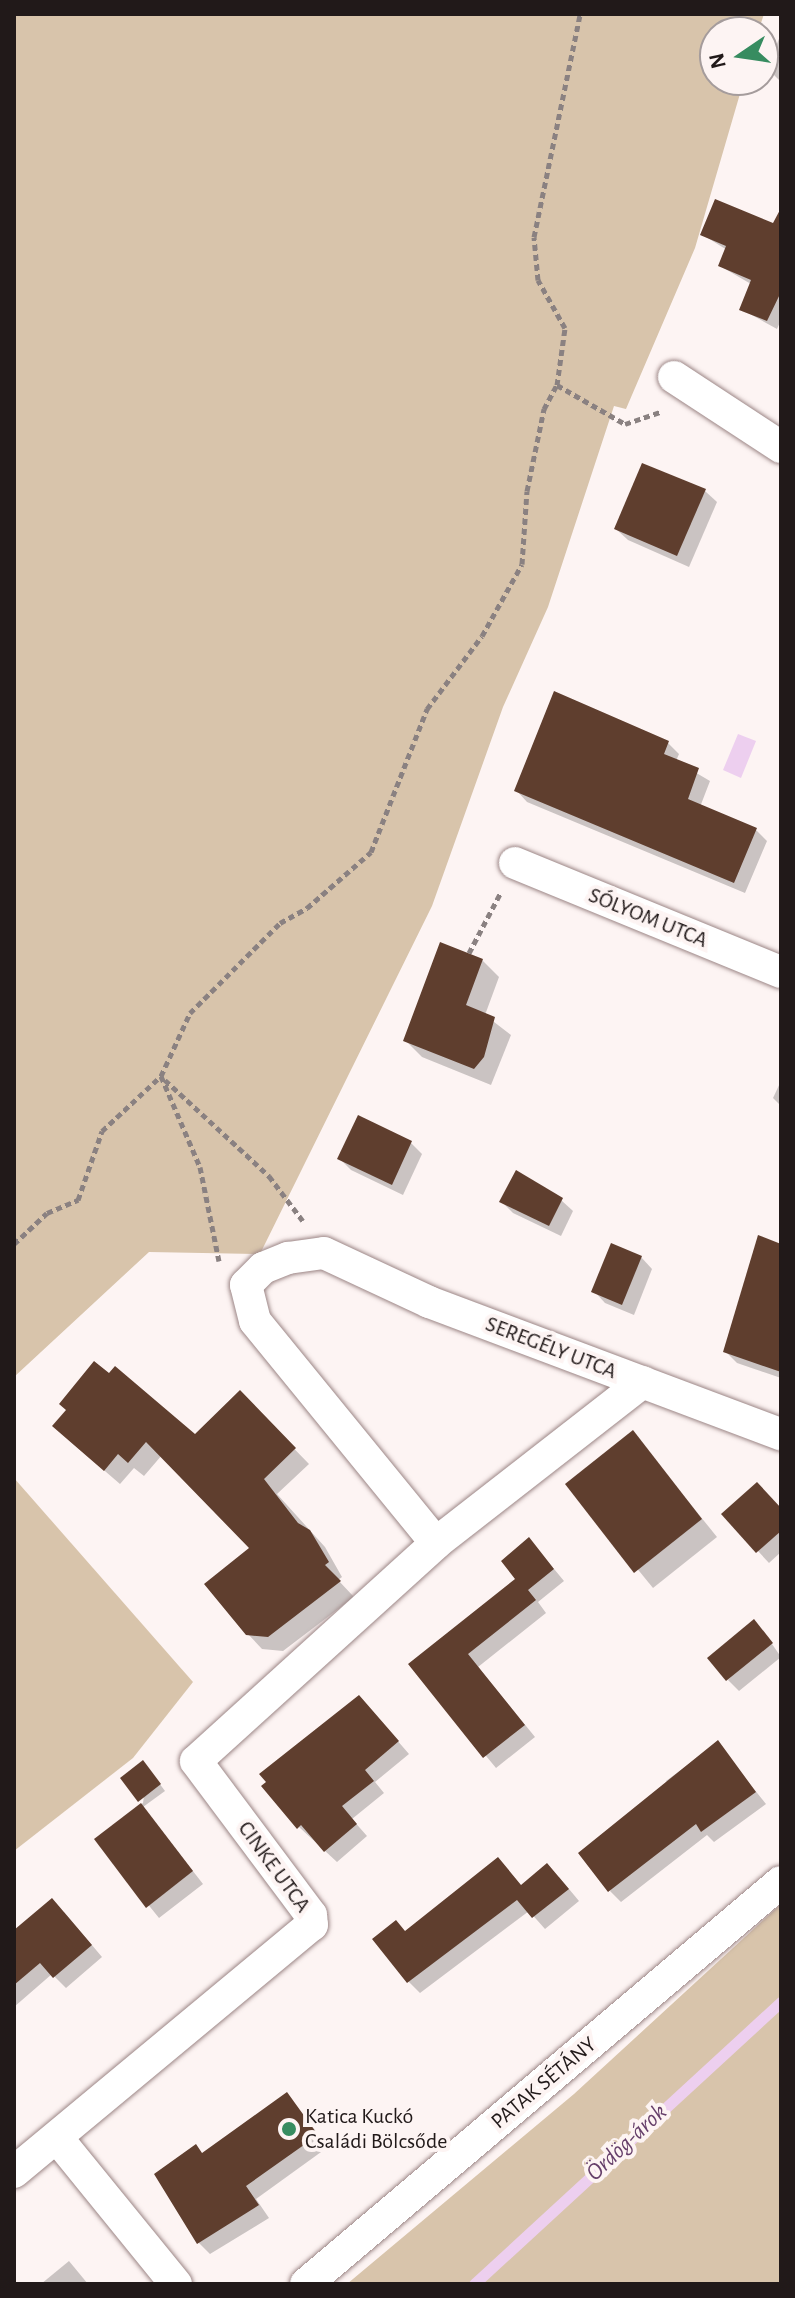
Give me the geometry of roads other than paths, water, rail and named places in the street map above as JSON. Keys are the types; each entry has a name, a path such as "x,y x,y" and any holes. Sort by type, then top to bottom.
{"street":[{"path":"674,377 781,447"},
{"name":"SÓLYOM UTCA","path":"515,863 781,972"},
{"name":"SEREGÉLY UTCA","path":"436,1543 255,1321 247,1302 246,1285 263,1268 288,1258 324,1253 429,1302 781,1434"},
{"name":"CINKE UTCA","path":"14,2172 58,2139 312,1925 311,1915 196,1761 436,1543 643,1382"},
{"name":"PATAK SÉTÁNY","path":"306,2284 781,1882"},
{"path":"58,2139 176,2284"}],"waterway":[{"name":"Ördög-árok","path":"474,2284 781,2002"}],"place":[{"name":"Katica Kuckó Családi Bölcsőde","path":"289,2129"}]}
